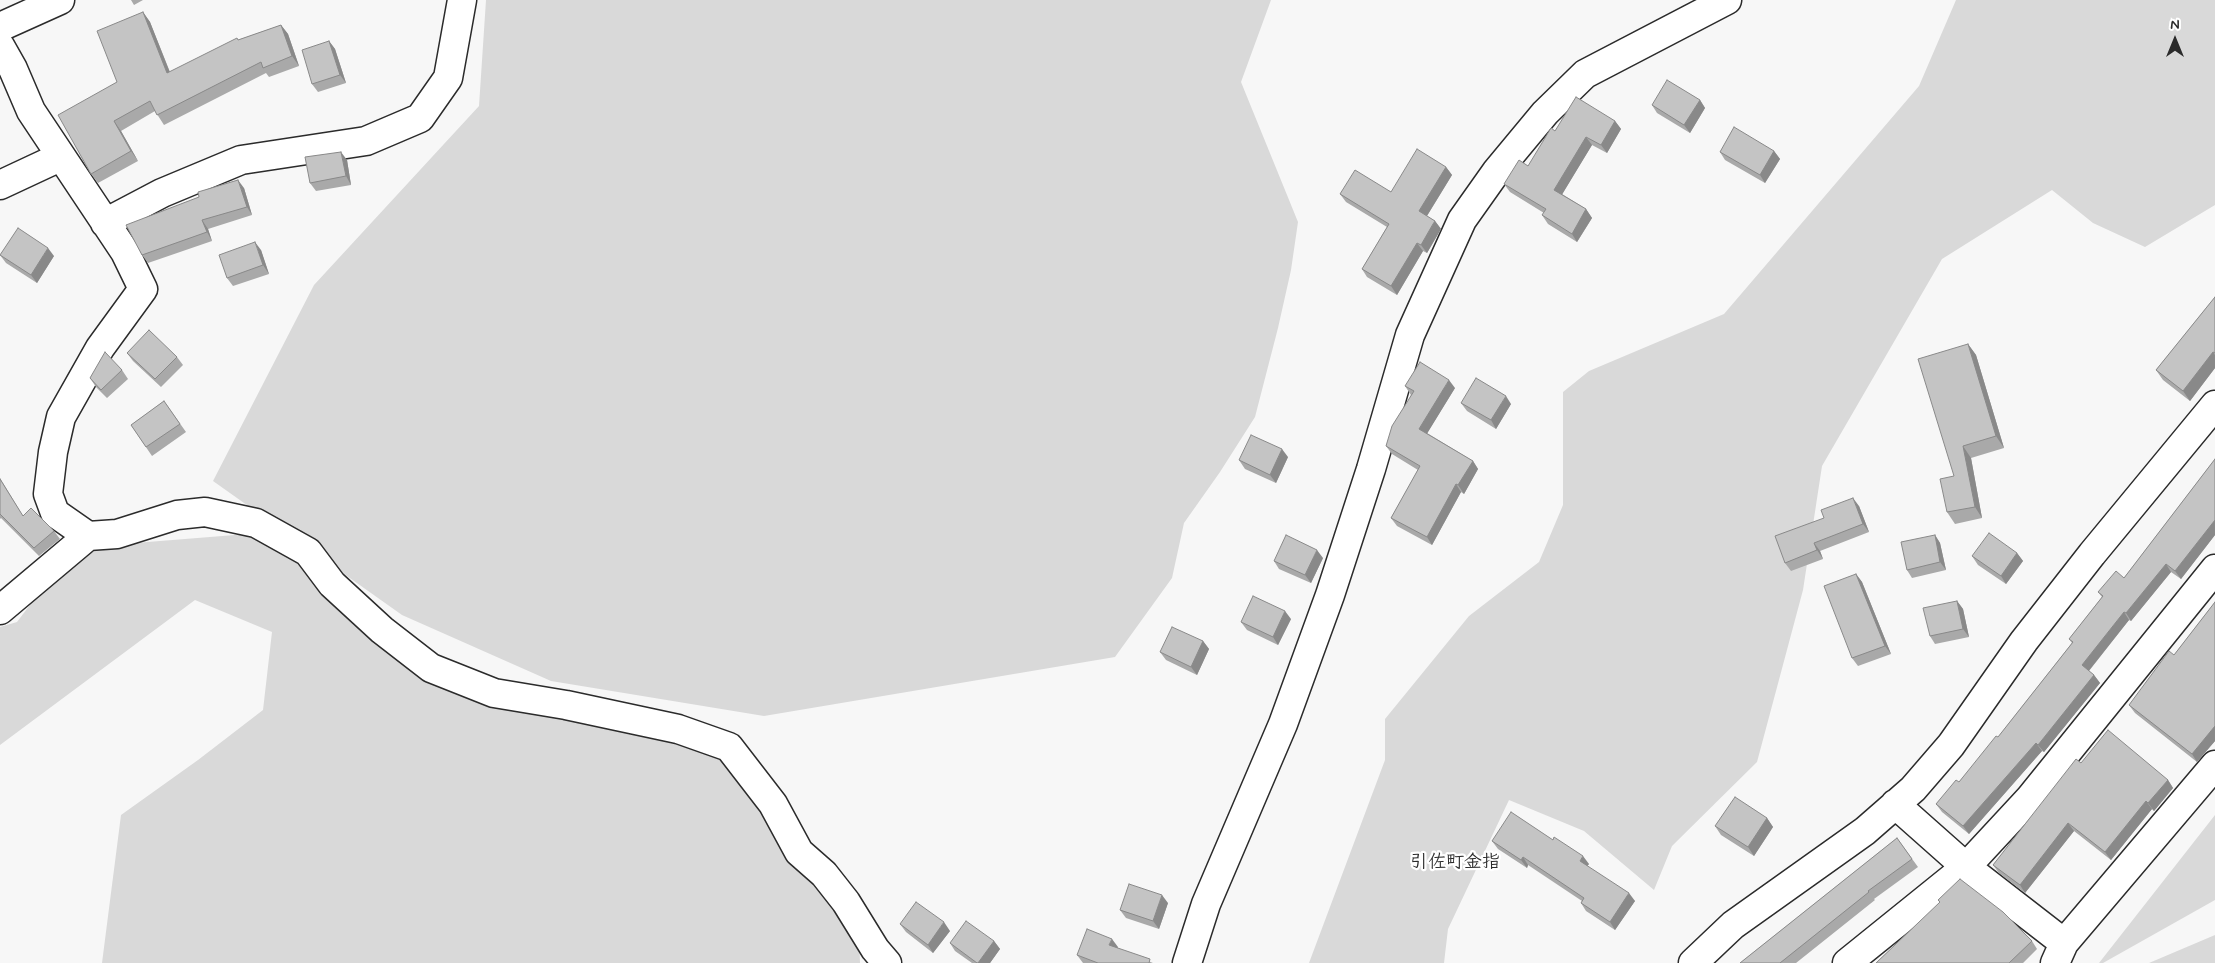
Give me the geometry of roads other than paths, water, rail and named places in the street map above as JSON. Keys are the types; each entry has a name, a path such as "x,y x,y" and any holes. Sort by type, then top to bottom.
{"street":[{"path":"0,27 60,0"},
{"path":"105,223 162,193 241,160 366,141 420,118 448,78 462,0"},
{"path":"1187,963 1206,904 1283,724 1330,595 1371,469 1410,334 1462,220 1496,172 1545,113 1585,74 1727,0"},
{"path":"0,46 13,69 31,111 126,252 143,289 100,348 61,417 57,434 48,494 55,513 88,536"},
{"path":"0,185 60,156"},
{"path":"1693,963 1733,925 1865,831 1913,789 1951,745 2030,634 2092,554 2215,405"},
{"path":"0,610 88,536 117,534 176,515 205,512 256,523 308,552 332,584 382,630 431,668 494,693 566,705 678,729 729,747 773,804 799,852 824,874 846,902 875,949 887,963"},
{"path":"1847,963 1966,867 2030,798 2215,570"},
{"path":"1896,804 2059,953 2215,765"}],"district":[{"name":"引佐町金指","path":"1455,863"}]}
